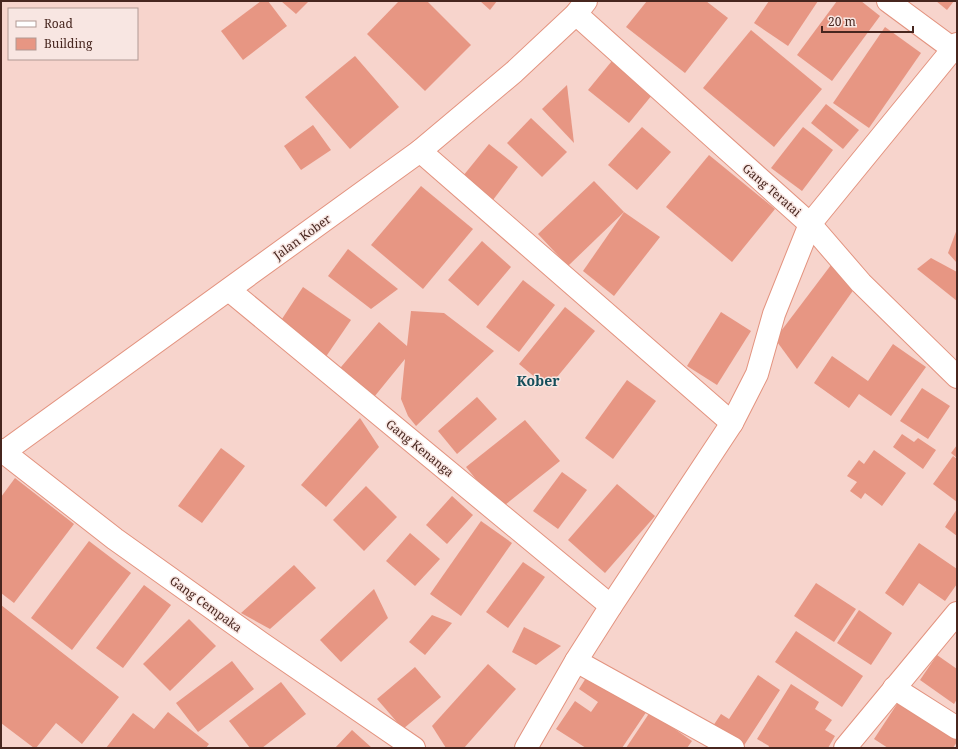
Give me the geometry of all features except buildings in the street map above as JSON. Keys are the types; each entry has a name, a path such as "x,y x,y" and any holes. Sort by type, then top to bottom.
{"street":[{"path":"526,748 576,661 732,423 757,374 774,314 810,224 955,46 888,1"},
{"name":"Jalan Kober","path":"2,452 420,151 514,72 581,8"},
{"name":"Gang Teratai","path":"581,8 810,224 861,283 957,377"},
{"path":"420,151 732,423"},
{"name":"Gang Kenanga","path":"229,290 611,606"},
{"name":"Gang Cempaka","path":"2,452 115,539 261,643 414,748"},
{"path":"845,748 957,613"},
{"path":"576,661 733,748"},
{"path":"894,688 957,728"}],"district":[{"name":"Kober","path":"538,380"}]}
